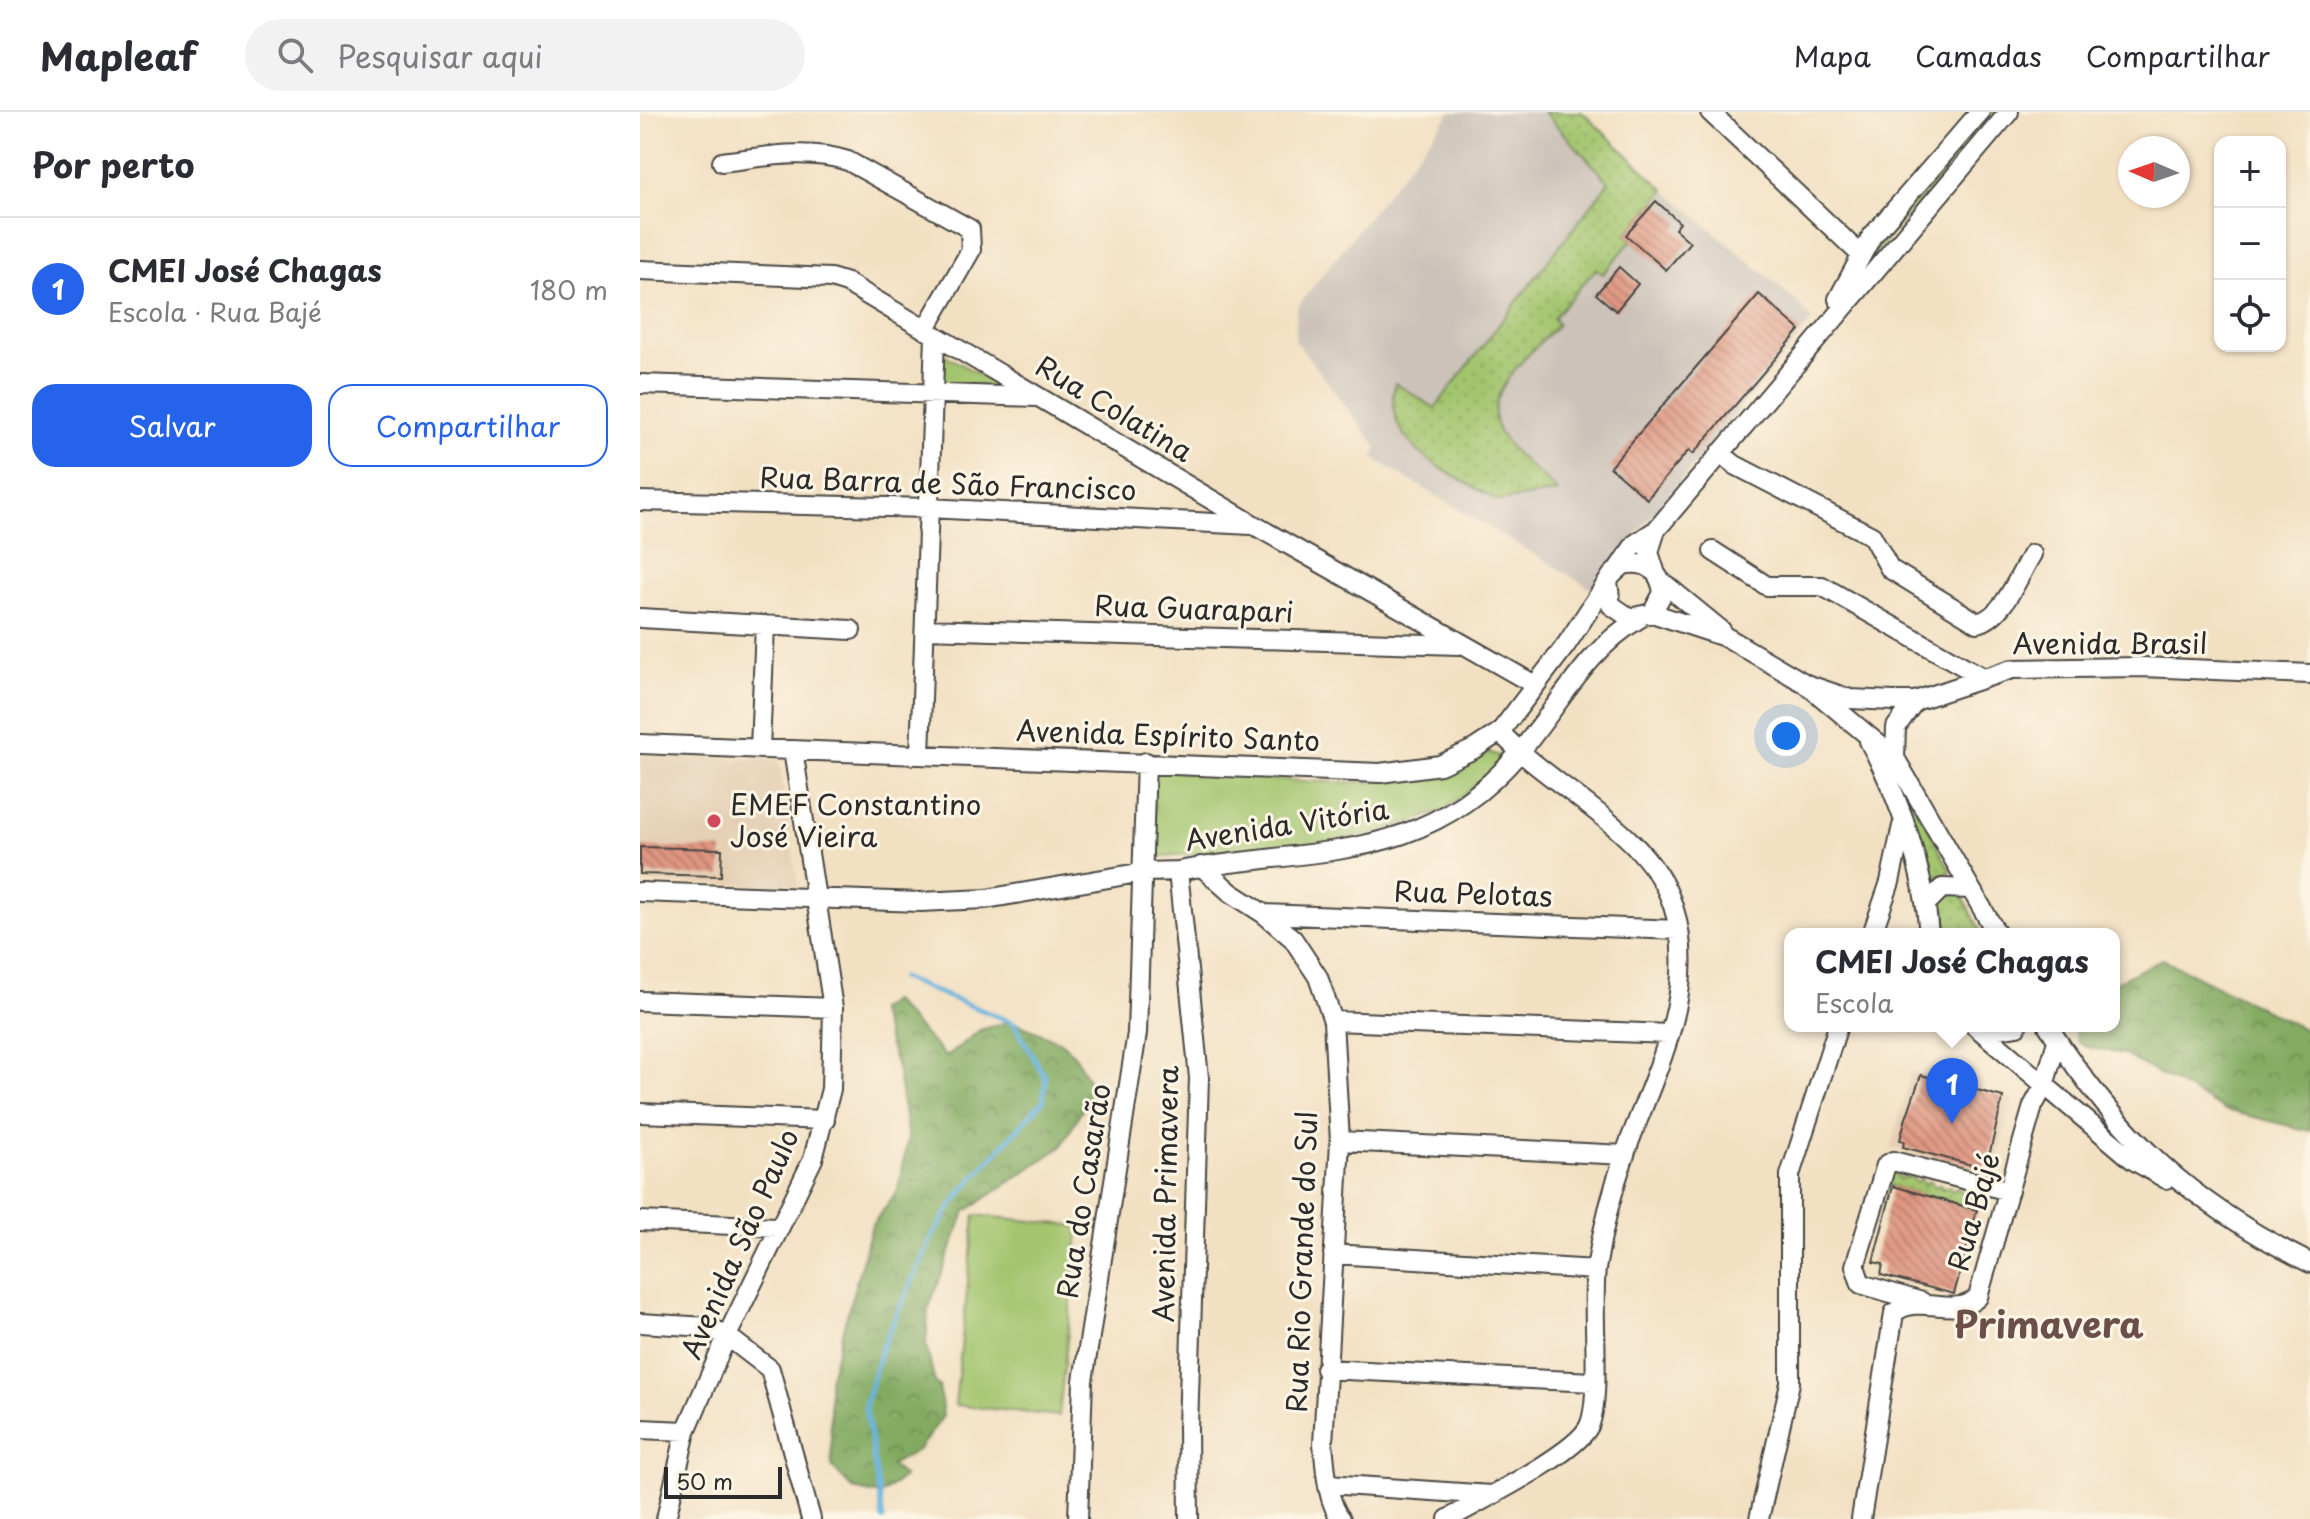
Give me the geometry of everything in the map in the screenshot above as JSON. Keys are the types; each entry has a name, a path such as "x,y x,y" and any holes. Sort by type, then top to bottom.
{"street":[{"path":"1710,112 1861,255"},
{"path":"1806,348 1885,219 1980,112"},
{"path":"1806,348 2009,112"},
{"path":"722,162 785,155 833,156 848,161 970,229 971,250 930,333 933,395 920,755"},
{"name":"Rua Colatina","path":"640,270 831,278 847,283 1254,525 1535,685"},
{"name":"Avenida Espírito Santo","path":"640,744 1380,773 1440,765 1500,732 1635,544 1656,530 1806,348"},
{"path":"640,384 1040,397"},
{"path":"1720,453 1735,465 1872,536 1890,569 1978,623 1989,620 1997,612 2032,554"},
{"name":"Rua Barra de São Francisco","path":"640,501 929,508 1254,525"},
{"path":"1646,615 1663,593 1649,552 1656,530"},
{"path":"1713,551 1767,586 1822,586 1982,677"},
{"path":"1728,638 1646,615 1619,614 1611,605 1612,576 1635,562 1658,576 1728,638 1806,684 1895,758 1993,928"},
{"name":"Avenida Vitória","path":"640,892 920,902 986,899 1144,872 1178,871 1337,850 1420,830 1450,816 1479,794 1515,758 1597,649 1646,615"},
{"path":"640,618 851,630"},
{"path":"760,749 765,625"},
{"name":"Rua Guarapari","path":"925,629 1462,645"},
{"name":"Avenida Brasil","path":"1806,684 1850,699 1915,701 2012,669 2142,667 2310,674"},
{"path":"1895,758 1896,727 1915,701"},
{"path":"1448,1519 1582,1437 1592,1412 1596,1270 1625,1155 1669,1034 1683,979 1679,930 1669,895 1648,858 1515,758 1500,732"},
{"path":"1865,735 1884,769 1903,823 1925,896 1928,928"},
{"name":"Avenida São Paulo","path":"666,1519 686,1431 777,1227 813,1159 831,1089 833,1008 793,750"},
{"name":"Avenida Vitória","path":"1144,872 1146,762"},
{"path":"1874,928 1890,882 1903,823"},
{"name":"Rua Rio Grande do Sul","path":"1201,866 1293,939 1318,977 1333,1021 1340,1141 1323,1444 1328,1484 1335,1511 1341,1519"},
{"name":"Avenida Primavera","path":"1178,871 1199,1078 1188,1428 1189,1519"},
{"name":"Rua do Casarão","path":"1078,1519 1083,1381 1137,1033 1144,872"},
{"path":"1890,882 1903,882 1925,896"},
{"path":"1925,896 1940,889 1970,889"},
{"name":"Rua Pelotas","path":"1264,914 1679,930"},
{"path":"640,1001 833,1008"},
{"path":"1333,1021 1669,1034"},
{"path":"1759,1519 1790,1383 1790,1175 1836,1032"},
{"path":"1982,1032 2133,1160 2272,1244 2310,1263"},
{"path":"2053,1033 2114,1119 2197,1197"},
{"name":"Rua Bajé","path":"1861,1519 1891,1321 1900,1308 1924,1303 1957,1307 1978,1297 2033,1106 2044,1086 2053,1033"},
{"path":"640,1113 825,1120"},
{"path":"1340,1141 1625,1155"},
{"path":"1924,1303 1901,1290 1861,1284 1856,1275 1855,1266 1886,1165 1893,1161 2009,1191"},
{"path":"640,1221 777,1227"},
{"path":"1333,1254 1596,1270"},
{"path":"640,1323 699,1325 727,1336 764,1363 773,1375 811,1519"},
{"path":"1325,1369 1593,1382"},
{"path":"640,1429 686,1431"},
{"path":"1328,1484 1491,1495"}],"shaded area":[{"path":"1451,112 1582,112 1665,190 1796,301 1812,320 1592,589 1373,458 1377,447 1295,340 1297,307"},
{"name":"EMEF Constantino José Vieira","path":"640,754 779,760 798,887 640,882"},
{"path":"1911,1072 2013,1100 1992,1176 1891,1148"}],"green space":[{"path":"1544,112 1582,112 1665,190 1626,234 1632,240 1603,274 1596,269 1553,318 1558,324 1523,360 1502,388 1496,403 1495,418 1500,433 1519,457 1558,492 1498,501 1442,469 1409,441 1398,425 1393,405 1395,383 1435,408 1609,182"},
{"path":"1986,112 1997,112 1871,258 1867,254"},
{"path":"940,352 1002,388 939,387"},
{"path":"1486,751 1508,759 1445,810 1382,832 1336,841 1156,857 1152,768 1278,779 1373,782 1416,777 1455,767"},
{"path":"1901,776 1951,872 1928,878"},
{"path":"1961,893 1979,928 1933,928 1935,900 1939,896"},
{"path":"2162,959 2310,1032 2310,1131 2225,1110 2123,1054 2087,1047 2078,1042 2075,1032 2120,1032 2120,980"},
{"path":"892,1001 946,1057 980,1030 1011,1021 1061,1042 1076,1057 1093,1090 1061,1147 965,1212 928,1310 926,1345 935,1383 939,1386 943,1416 919,1449 891,1465 904,1477 881,1495 853,1489 832,1467 829,1380 872,1225 898,1190 908,1138 897,1067 878,1010"},
{"path":"1894,1170 1898,1178 1912,1177 1916,1182 1921,1179 1924,1184 1930,1181 1935,1187 1940,1184 1943,1189 1949,1186 1952,1191 1957,1188 1970,1197 1976,1193 1977,1210 1888,1185 1888,1173"},
{"path":"975,1215 1079,1226 1059,1416 955,1405"}],"building":[{"path":"1656,201 1680,223 1675,229 1690,242 1666,270 1626,235"},
{"path":"1619,267 1638,284 1616,311 1596,294"},
{"path":"1759,294 1800,330 1693,454 1689,450 1647,499 1610,467"},
{"path":"640,847 722,849 721,876 640,874"},
{"path":"1921,1075 2003,1097 1987,1165 1983,1168 1903,1147 1904,1141 1900,1140"},
{"path":"1893,1186 1977,1210 1954,1294 1881,1275 1883,1264 1873,1262"}],"waterway":[{"path":"883,1519 865,1405 882,1347 934,1233 961,1192 1043,1101 1046,1079 1014,1023 901,978"}],"place":[{"name":"EMEF Constantino José Vieira","path":"714,821"},
{"name":"CMEI José Chagas","path":"1952,1124"}],"district":[{"name":"Primavera","path":"2049,1325"}]}
